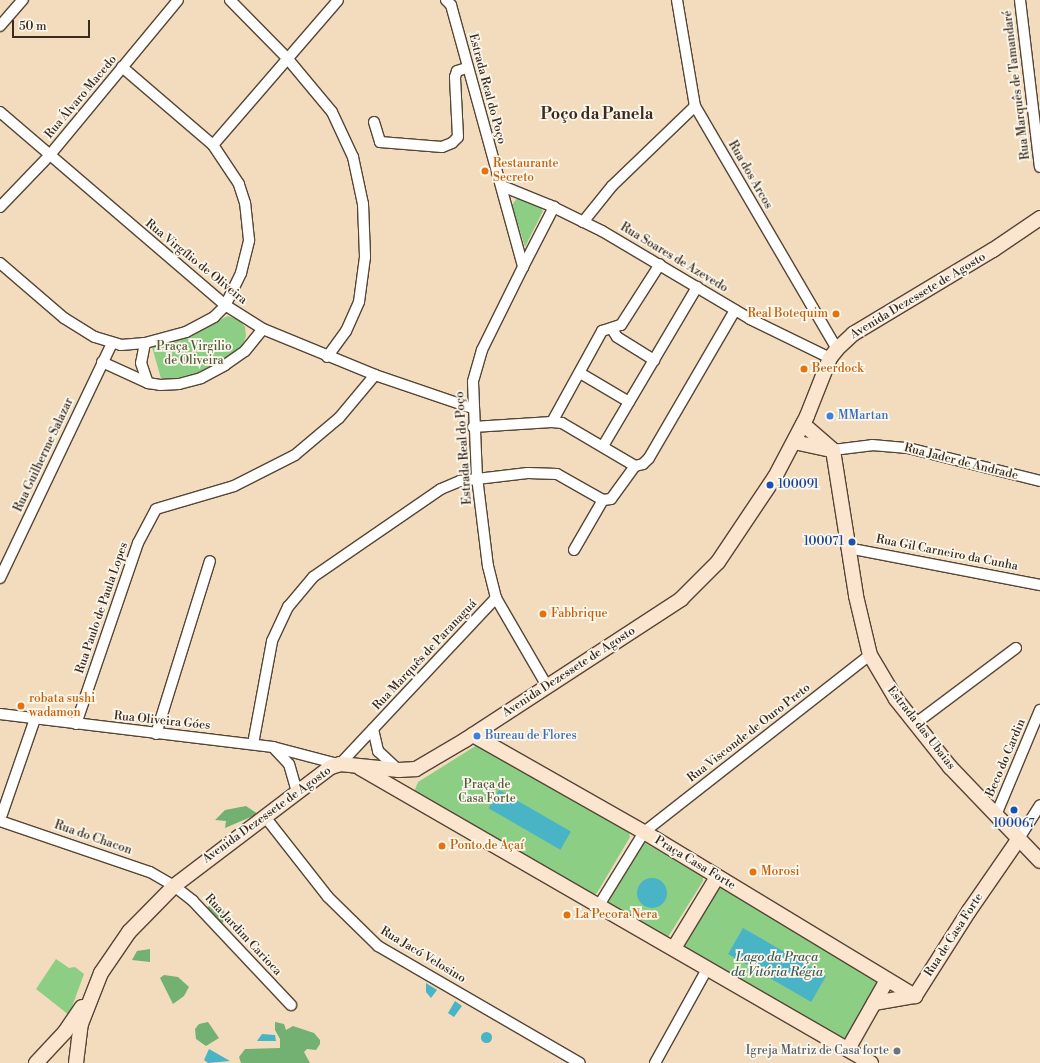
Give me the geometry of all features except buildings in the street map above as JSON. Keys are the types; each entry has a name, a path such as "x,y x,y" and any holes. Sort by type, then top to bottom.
{"main road":[{"name":"Avenida Dezessete de Agosto","path":"76,1063 81,1024 92,992 115,950 129,932 174,886 196,867 266,818 297,792 339,764 399,770 416,769 472,735 681,599 698,584 718,562 745,524 775,477 803,424 834,354 853,334 993,250 1040,218"},
{"path":"803,424 833,450"},
{"name":"Rua Jader de Andrade","path":"794,442 833,450"},
{"name":"Estrada das Ubaias","path":"833,450 848,548 870,655 896,698 950,767 1018,840 1040,861"},
{"name":"Praça Casa Forte","path":"472,735 644,832 915,996"},
{"path":"357,765 871,1063"},
{"name":"Rua de Casa Forte","path":"915,996 969,911 1018,840"},
{"path":"674,948 717,877"},
{"path":"848,1050 888,980"},
{"path":"36,1063 65,1032 92,992"},
{"path":"874,1003 915,996"}],"street":[{"path":"0,26 23,0"},
{"name":"Rua Álvaro Macedo","path":"0,207 49,156 178,0"},
{"path":"230,0 287,58 332,112 353,158 363,204 365,257 359,302 346,331 327,357"},
{"path":"213,145 338,0"},
{"name":"Rua dos Arcos","path":"678,0 695,106 834,354"},
{"name":"Rua Marquês de Tamandaré","path":"1020,0 1040,167"},
{"name":"Estrada Real do Poço","path":"449,2 502,186 523,267 477,365 472,408 477,477 488,566 496,598 547,686"},
{"path":"0,263 64,318 95,337 112,343 145,343 186,332 214,317 225,305 241,273 249,240 245,203 240,184 213,145 122,67"},
{"path":"374,122 380,142 442,146 452,143 458,137 457,70 468,68"},
{"path":"583,222 612,186 695,106"},
{"name":"Rua Virgílio de Oliveira","path":"0,112 49,156 225,305 263,329 327,357 472,408"},
{"name":"Rua Soares de Azevedo","path":"502,186 554,207 583,222 660,264 735,310 834,354"},
{"path":"523,267 554,207"},
{"path":"552,422 602,331 622,325 660,264"},
{"path":"603,446 697,287"},
{"path":"253,744 272,641 288,607 313,577 441,488 477,477 557,474 603,500 612,498 635,466 643,464 649,458 735,310"},
{"path":"102,362 148,383 160,385 179,384 201,378 246,351 263,329"},
{"path":"612,329 617,337 654,360"},
{"name":"Rua Guilherme Salazar","path":"0,578 112,343"},
{"path":"145,343 142,363 148,383"},
{"path":"580,373 629,402"},
{"name":"Rua Paulo de Paula Lopes","path":"76,724 138,543 151,515 163,506 234,486 295,455 339,418 375,375"},
{"path":"474,427 552,422 562,423 635,466"},
{"name":"Rua Jader de Andrade","path":"833,450 872,445 908,448 1040,481"},
{"path":"574,550 603,500"},
{"name":"Rua Gil Carneiro da Cunha","path":"848,548 1040,584"},
{"path":"156,734 210,561"},
{"name":"Rua Marquês de Paranaguá","path":"339,764 420,682 496,598"},
{"path":"916,723 1016,648"},
{"name":"Rua Visconde de Ouro Preto","path":"644,832 870,655"},
{"name":"Beco do Cardin","path":"996,815 1040,710"},
{"name":"Rua Oliveira Góes","path":"0,714 35,720 253,744 299,752 339,764"},
{"path":"0,821 35,720"},
{"name":"Rua Marquês de Paranaguá","path":"373,729 378,751 399,770"},
{"path":"273,747 289,764 297,792"},
{"path":"1018,840 1040,805"},
{"name":"Rua Jacó Velosino","path":"266,818 328,897 378,946 580,1063"},
{"name":"Rua do Chacon","path":"0,821 150,872 174,886"},
{"path":"599,905 644,832"},
{"name":"Rua Jardim Carioca","path":"174,886 193,901 291,1005"},
{"path":"655,1063 707,969"}],"green space":[{"path":"517,198 541,208 543,211 525,247 512,205"},
{"name":"Praça Virgilio de Oliveira","path":"228,316 239,320 245,327 246,336 242,347 204,371 162,382 152,347 178,339"},
{"name":"Praça de Casa Forte","path":"477,745 485,746 629,833 630,837 597,893 593,895 414,792 418,782"},
{"path":"246,806 258,814 225,828 226,821 215,820 225,810"},
{"path":"642,841 703,877 703,881 668,937 608,903 607,900"},
{"path":"719,886 879,982 843,1042 683,946"},
{"path":"214,905 222,908 225,916 222,924 214,927 206,924 203,916 206,908"},
{"path":"150,949 150,962 132,960 137,951"},
{"path":"56,959 69,968 75,967 84,974 69,1015 36,989"},
{"path":"164,975 178,977 189,987 184,996 173,1004 160,978"},
{"path":"208,1022 219,1038 206,1046 196,1039 195,1029 199,1024"},
{"path":"275,1022 284,1024 286,1030 293,1026 314,1033 320,1040 320,1044 316,1050 307,1049 304,1052 310,1063 241,1063 239,1057 245,1049 280,1048 280,1039 275,1030"}],"water":[{"path":"499,790 571,832 560,850 488,808"},
{"path":"652,878 663,882 667,893 663,904 652,908 641,904 637,893 641,882"},
{"name":"Lago da Praça da Vitória Régia","path":"743,928 826,976 811,1002 728,954"},
{"path":"426,983 437,990 431,998 426,992"},
{"path":"455,1001 462,1006 454,1017 448,1013"},
{"path":"486,1031 490,1033 492,1037 490,1041 486,1043 482,1041 480,1037 482,1033"},
{"path":"262,1034 275,1035 276,1041 257,1041"},
{"path":"209,1049 230,1061 208,1063 204,1060"}],"place":[{"name":"Restaurante Secreto","path":"485,171"},
{"name":"Real Botequim","path":"836,314"},
{"name":"Beerdock","path":"804,369"},
{"name":"MMartan","path":"830,416"},
{"name":"100091","path":"770,485"},
{"name":"100071","path":"852,542"},
{"name":"Fabbrique","path":"543,614"},
{"name":"robata sushi wadamon","path":"21,706"},
{"name":"Bureau de Flores","path":"477,736"},
{"name":"100067","path":"1014,810"},
{"name":"Ponto de Açaí","path":"442,846"},
{"name":"Morosi","path":"753,872"},
{"name":"La Pecora Nera","path":"567,915"},
{"name":"Igreja Matriz de Casa forte","path":"897,1051"}],"district":[{"name":"Poço da Panela","path":"597,114"}]}
